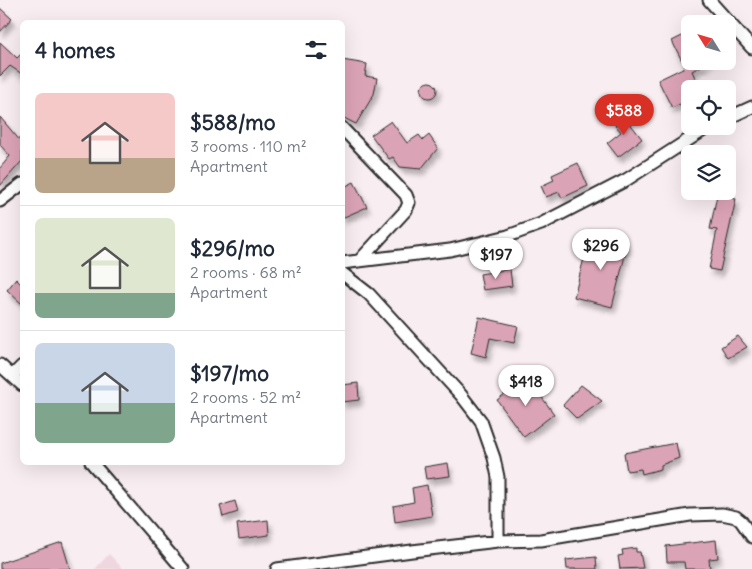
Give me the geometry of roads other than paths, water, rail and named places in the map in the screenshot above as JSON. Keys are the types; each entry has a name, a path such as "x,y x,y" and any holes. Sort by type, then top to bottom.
{"street":[{"path":"709,0 752,48"},
{"path":"736,114 752,107"},
{"path":"345,131 406,195 409,203 406,210 360,260"},
{"path":"345,263 450,250 508,236 541,224 626,180 696,135"},
{"path":"0,201 20,186"},
{"path":"345,275 368,294 460,395 481,421 494,458 498,477 498,541"},
{"path":"0,365 20,383"},
{"path":"13,375 20,368"},
{"path":"94,465 183,569"},
{"path":"277,569 498,541 541,540 690,515 722,514 747,518 752,537"}]}
